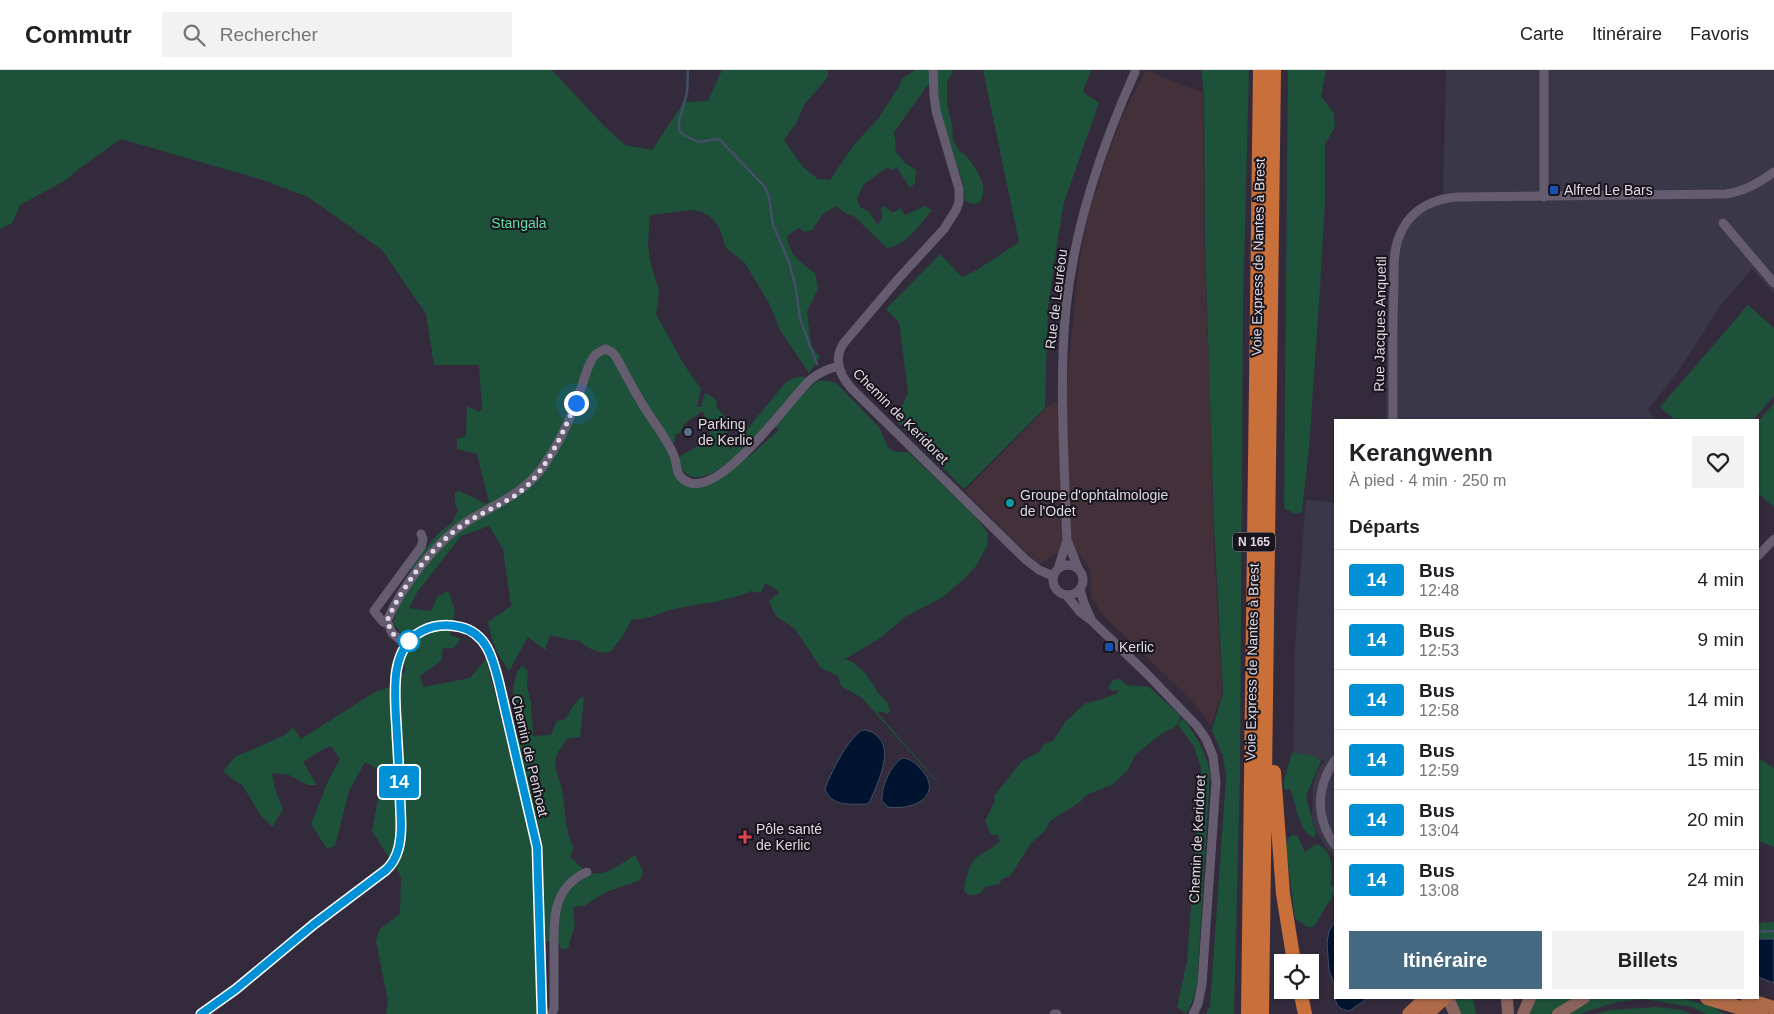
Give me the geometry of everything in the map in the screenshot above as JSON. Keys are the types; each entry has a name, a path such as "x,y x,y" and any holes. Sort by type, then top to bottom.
{"highway":[{"name":"Voie Express de Nantes à Brest","path":"1248,1014 1260,70"},
{"name":"Voie Express de Nantes à Brest","path":"1262,1014 1274,70"},
{"path":"1267,664 1281,872 1293,954"},
{"path":"1302,999 1305,1014"}],"main road":[{"path":"1409,1014 1444,999"},
{"path":"1447,999 1455,1014"},
{"path":"1507,999 1508,1014"},
{"path":"1523,1014 1530,999"},
{"path":"1558,1014 1582,999"},
{"path":"1710,999 1761,1014"},
{"path":"1742,999 1774,1008"},
{"path":"1759,999 1774,1004"}],"street":[{"name":"Chemin de Keridoret","path":"933,70 936,110 959,190 958,202 953,216 944,229 848,338 838,353 838,366 842,378 852,390 1034,566 1044,573 1056,572"},
{"path":"1544,70 1544,197"},
{"name":"Rue de Leuréou","path":"1078,568 1067,540 1062,394 1068,290 1081,222 1094,174 1108,134 1135,72"},
{"name":"Rue Jacques Anquetil","path":"1393,419 1395,252 1397,241 1404,226 1416,212 1428,203 1447,198 1726,194 1754,185 1774,172"},
{"path":"1723,223 1774,283"},
{"path":"201,1014 236,989 313,925 386,870 394,860 400,841 401,824 396,683 399,659 406,645 392,633 388,624 387,621 391,611 416,572 454,532 467,522 520,492 540,470 559,442 591,361 598,352 605,349 612,352 646,411 666,438 680,476 694,484 712,479 737,462 808,382 821,372 838,366"},
{"path":"388,624 383,622 374,611 421,547 423,539 421,534"},
{"path":"1759,555 1774,539"},
{"name":"Rue de Leuréou","path":"1056,572 1067,540"},
{"path":"1068,565 1078,568 1084,580 1080,590 1075,594 1063,595 1056,589 1053,580 1056,572 1068,565"},
{"name":"Chemin de Keridoret","path":"1080,590 1092,621"},
{"name":"Chemin de Keridoret","path":"1067,596 1080,612 1092,621 1187,714 1206,739 1213,756 1216,782 1204,963 1200,994 1193,1014"},
{"name":"Chemin de Penhoat","path":"406,645 418,634 429,628 442,625 455,626 468,630 477,636 485,643 492,657 537,847 542,1014"},
{"path":"1334,762 1324,780 1320,804 1324,825 1334,843"},
{"path":"551,1014 554,1009 554,927 556,909 561,895 570,882 587,872"}],"shaded area":[{"path":"1146,70 1203,93 1204,240 1213,527 1222,692 1211,726 1192,701 1103,615 1091,597 1089,568 1080,555 1055,554 1039,565 965,491 1049,405 1065,401 1079,263 1089,211 1125,110"},
{"path":"1446,70 1774,70 1774,294 1752,269 1720,306 1682,366 1648,410 1656,419 1386,419 1389,252 1397,230 1413,209 1426,200 1443,194"},
{"path":"1306,499 1334,503 1334,857 1316,831 1312,817 1313,786 1317,772 1325,760 1293,759 1295,645"}],"green space":[{"name":"Stangala","path":"0,70 552,70 603,125 625,145 652,150 684,102 708,101 722,70 828,70 828,77 804,105 797,122 784,140 803,167 818,179 830,180 853,146 878,119 902,79 915,70 953,70 947,83 947,104 953,140 960,152 964,153 973,164 980,177 983,190 982,197 979,203 973,204 965,201 963,184 940,113 934,81 927,86 894,132 895,151 904,162 916,170 915,183 910,188 897,168 891,170 888,167 864,184 857,199 860,207 868,211 878,225 882,218 881,208 884,206 893,213 900,208 905,215 925,206 932,210 907,239 887,248 855,217 845,213 836,206 822,215 812,230 805,232 799,228 787,236 793,253 815,273 818,289 807,311 811,346 820,357 809,373 780,330 770,305 745,263 726,248 719,227 710,216 699,211 690,210 650,215 648,243 650,260 659,292 656,314 683,363 701,389 697,407 701,407 705,393 714,398 717,402 716,407 729,421 726,439 730,450 786,382 796,377 807,378 798,399 818,381 823,380 836,383 879,427 888,448 897,452 908,452 973,514 988,533 987,546 976,566 966,577 943,597 905,617 880,638 845,659 854,663 866,674 879,694 888,703 890,711 887,714 877,712 970,819 862,698 841,686 838,676 821,668 795,629 776,616 769,602 775,595 779,594 777,590 765,583 762,591 757,593 751,591 721,600 670,610 646,618 632,619 623,636 610,652 598,652 590,649 580,641 550,635 545,650 528,637 509,671 496,648 488,622 511,606 503,549 489,526 461,536 418,591 409,608 431,611 437,597 448,591 455,610 450,635 461,639 454,648 443,648 441,661 420,676 423,687 470,678 486,659 514,770 523,771 513,687 517,672 522,666 528,671 527,686 531,703 533,736 551,735 557,721 566,719 572,707 582,696 584,698 580,737 567,739 556,757 556,771 562,790 567,827 574,848 570,857 586,871 598,873 615,868 635,855 643,871 642,877 638,881 606,892 584,906 573,907 575,925 568,948 562,950 557,941 537,941 538,1014 386,1014 388,1001 376,941 380,929 400,914 401,876 372,831 380,788 379,770 365,762 349,791 335,846 327,849 311,824 329,779 340,759 331,746 303,762 317,785 308,785 289,775 272,773 275,789 283,810 272,827 259,813 243,786 223,772 235,757 285,735 293,727 301,739 375,692 390,687 405,671 403,658 410,644 393,623 414,561 440,532 452,523 458,510 455,503 455,492 460,491 486,504 489,502 477,454 457,449 457,439 466,436 467,406 479,412 482,408 479,365 434,365 426,314 382,250 308,197 263,180 121,139 66,180 20,205 12,223 0,229","holes":["703,411 710,434 699,445 679,457 678,460 686,473 696,477 709,474 724,466 751,442 769,422 779,430 751,455 715,481 695,488 688,486 678,479 671,446 675,440 675,435 681,432 684,424"]},
{"path":"983,70 1091,70 1083,92 1099,103 1064,202 1048,308 1045,408 964,489 895,420 908,393 899,322 886,309 940,254 962,277 980,268 1019,242"},
{"path":"1201,70 1249,70 1243,307 1240,775 1234,1014 1206,1014 1210,1006 1226,777 1223,756 1212,730 1223,692 1214,527 1205,241 1204,92"},
{"path":"1288,70 1326,70 1321,96 1334,113 1335,127 1325,144 1325,200 1309,448 1302,512 1295,514 1284,508"},
{"path":"1748,305 1774,328 1774,396 1754,419 1674,419 1660,407"},
{"path":"1774,403 1774,507 1759,494 1759,421"},
{"path":"1120,679 1126,685 1149,687 1180,715 1180,720 1175,727 1161,734 1136,754 1127,771 1112,785 1088,794 1080,802 1050,821 1045,831 1032,842 1010,876 1002,879 999,884 985,887 981,893 969,895 964,891 967,875 972,863 977,857 1000,841 998,835 991,835 985,821 995,801 994,796 1022,761 1039,752 1044,744 1053,741 1066,721 1086,703 1118,693 1118,690 1113,691 1108,688 1113,680"},
{"path":"1183,718 1200,744 1210,773 1197,986 1186,1014 1177,1007 1187,961 1201,768 1193,745 1178,725"},
{"path":"1292,753 1304,754 1321,761 1306,796 1316,834 1314,838 1304,829 1290,789 1286,790 1284,788 1284,780"},
{"path":"1759,759 1774,768 1774,847 1759,841"},
{"path":"1292,835 1297,835 1305,852 1316,844 1322,847 1326,850 1331,861 1331,886 1334,886 1334,895 1332,894 1332,899 1313,927 1307,927 1295,918 1286,849 1287,839"},
{"path":"1774,922 1774,944 1759,948 1759,923"},
{"path":"1458,999 1473,999 1476,1014 1458,1014 1454,1003"},
{"path":"1572,999 1550,1014 1530,1014 1535,1000"},
{"path":"1588,999 1643,999 1617,1002 1579,1014 1562,1014"},
{"path":"1643,999 1684,999 1717,1008 1720,1012 1728,1014 1706,1014 1692,1007"},
{"path":"1658,1007 1682,1010 1692,1014 1594,1014 1610,1010"}],"water":[{"path":"862,730 873,733 883,744 884,760 880,778 867,804 837,802 828,795 825,789 835,765 845,749"},
{"path":"902,758 913,762 927,777 928,793 924,799 917,803 898,808 888,807 882,801 885,783 890,771"},
{"path":"1334,923 1334,983 1329,971 1327,943 1329,931"},
{"path":"1759,939 1774,939 1774,983 1759,977"},
{"path":"1335,999 1367,999 1349,1011 1339,1007"}],"waterway":[{"path":"688,70 687,93 679,121 679,129 682,134 698,142 719,139 765,187 769,197 773,225 789,262 796,288 800,319 817,364"},
{"path":"1759,932 1774,931"}],"bus line":[{"name":"14","path":"201,1014 220,1002 313,925 391,865 399,849 401,824 396,702 399,659 411,639 429,628 442,625 462,627 473,632 485,643 492,657 499,683 537,847 542,1014"}],"place":[{"name":"Alfred Le Bars","path":"1554,190"},
{"name":"Parking de Kerlic","path":"688,432"},
{"name":"Groupe d'ophtalmologie de l'Odet","path":"1010,503"},
{"name":"Kerlic","path":"1109,647"},
{"name":"Pôle santé de Kerlic","path":"745,837"}],"route":[{"path":"409,641 411,639 406,645 392,633 387,621 391,611 416,572 454,532 467,522 520,492 526,486 554,450 576,403"}]}
